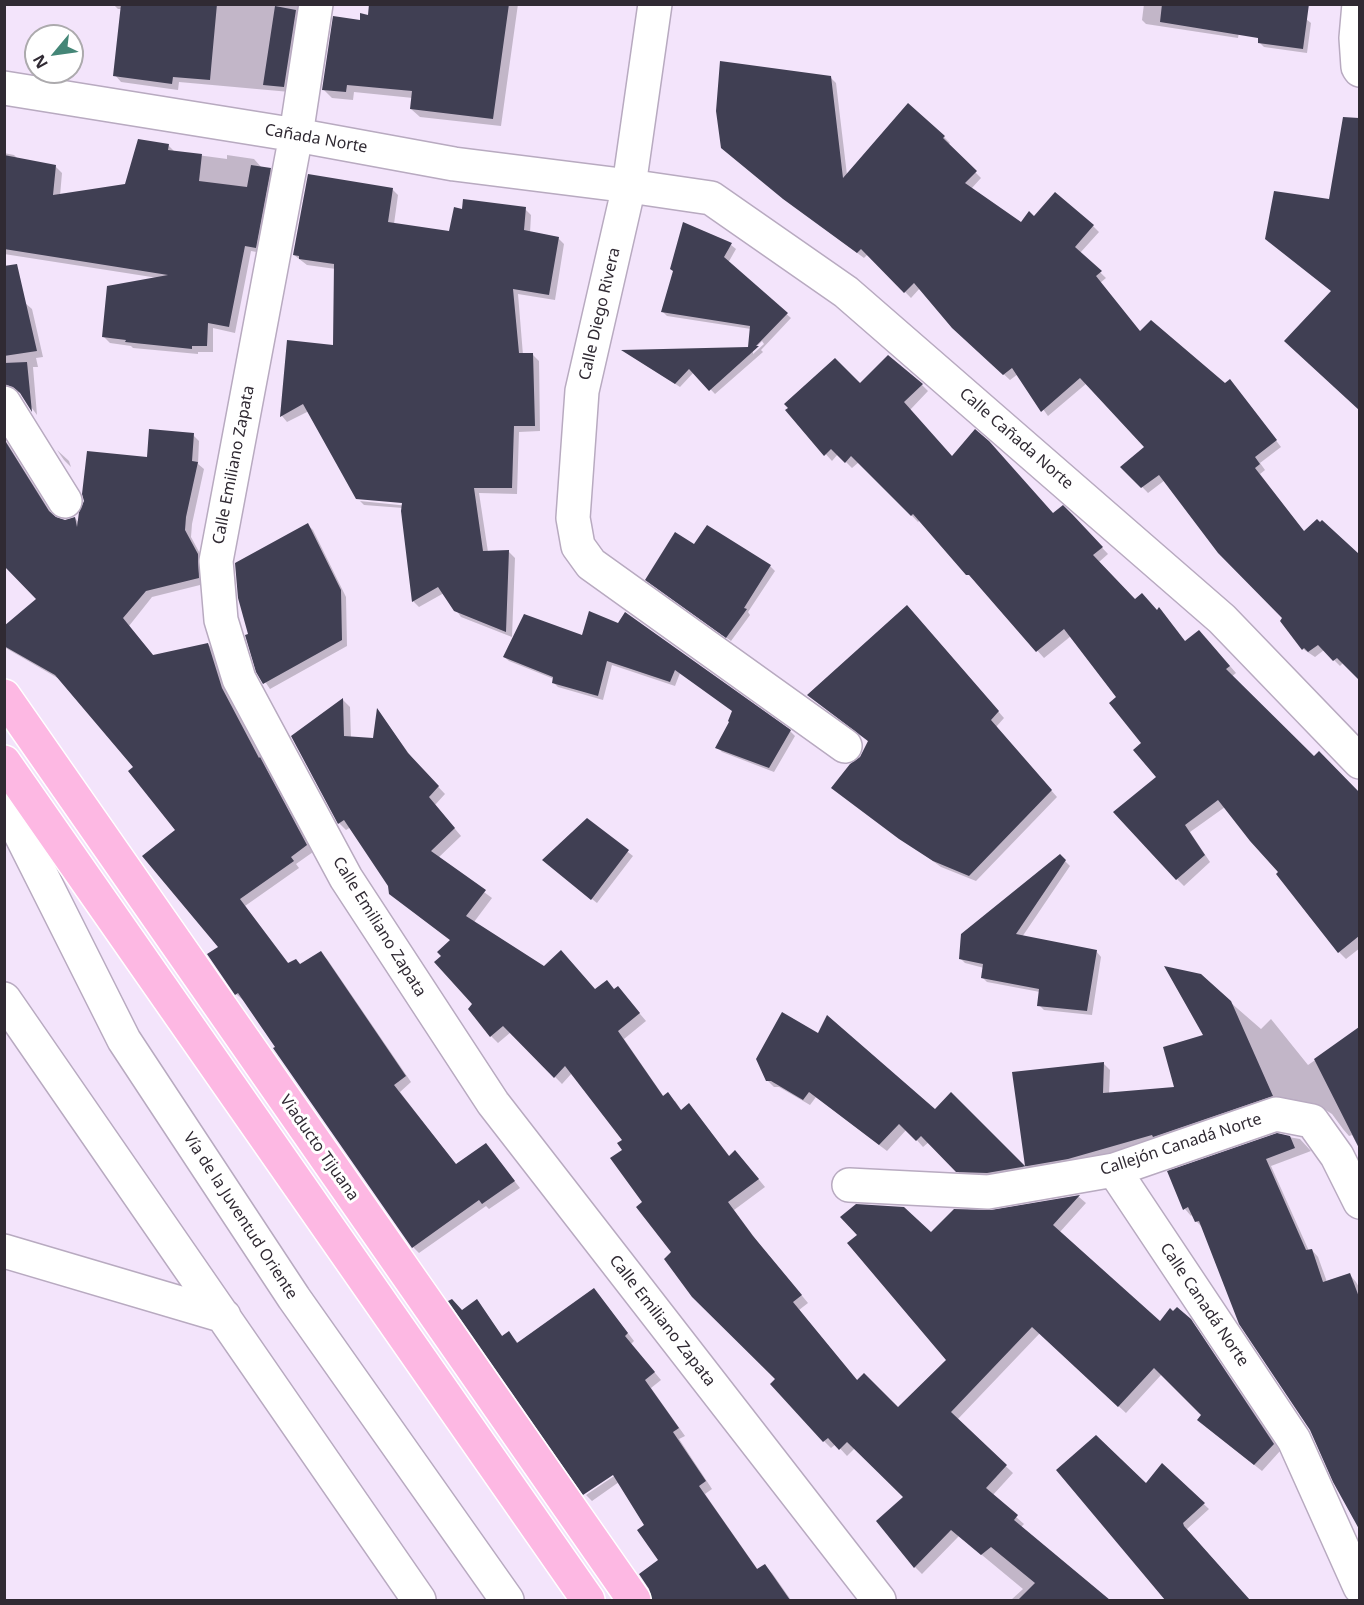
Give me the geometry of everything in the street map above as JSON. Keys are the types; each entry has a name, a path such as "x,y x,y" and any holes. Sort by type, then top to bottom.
{"highway":[{"name":"Viaducto Tijuana","path":"4,696 634,1600"},
{"path":"4,762 588,1600"}],"street":[{"name":"Calle Emiliano Zapata","path":"316,4 296,135 216,561 221,620 239,679 346,878 493,1103 879,1600"},
{"name":"Calle Diego Rivera","path":"655,4 629,186 582,391 573,518 578,546 591,564 845,746"},
{"path":"1358,69 1356,39 1359,4"},
{"name":"Cañada Norte","path":"4,88 296,135 454,164 629,186"},
{"name":"Calle Cañada Norte","path":"629,186 711,198 846,292 1222,619 1359,762"},
{"path":"4,403 65,501"},
{"name":"Vía de la Juventud Oriente","path":"4,812 16,825 124,1040 301,1308 507,1600"},
{"path":"4,999 419,1600"},
{"name":"Callejón Canadá Norte","path":"849,1185 988,1192 1114,1170 1276,1114 1312,1121 1337,1156 1359,1202"},
{"name":"Calle Canadá Norte","path":"1114,1170 1294,1440 1359,1587"},
{"path":"4,1251 224,1316"}],"building":[{"path":"121,4 217,4 210,80 173,77 172,84 113,76"},
{"path":"369,4 509,4 493,119 410,109 412,91 347,85 346,92 322,90 333,16 360,20 360,13 368,15"},
{"path":"1162,4 1309,4 1303,49 1258,43 1258,38 1160,22"},
{"path":"275,6 296,10 284,87 263,85"},
{"path":"720,61 831,76 843,178 908,103 945,136 943,138 977,171 965,183 1021,222 1029,211 1034,216 1055,192 1094,225 1075,247 1102,271 1096,276 1140,331 1151,320 1225,383 1230,379 1277,440 1255,457 1260,464 1255,468 1304,531 1317,519 1320,522 1322,520 1359,554 1359,680 1337,658 1333,661 1318,645 1308,652 1304,648 1302,650 1280,621 1282,618 1218,553 1159,475 1141,488 1120,467 1144,447 1080,378 1041,412 1012,368 1003,375 952,328 914,283 904,293 861,249 857,253 783,199 721,148 716,111"},
{"path":"1343,117 1359,118 1359,410 1284,341 1331,291 1265,239 1274,191 1329,199"},
{"path":"138,139 169,144 168,150 202,154 199,181 247,187 251,165 271,168 256,248 245,246 229,327 208,323 207,346 192,346 192,349 125,342 126,340 102,337 107,286 168,275 4,249 4,155 56,165 53,195 125,184"},
{"path":"308,174 393,188 388,222 449,231 454,207 462,209 463,199 526,207 524,230 559,237 549,295 513,289 519,353 533,353 535,426 514,426 512,488 474,488 483,551 509,550 506,632 454,611 438,587 412,602 402,503 356,499 303,404 280,417 287,340 333,345 334,264 299,259 299,256 293,255"},
{"path":"683,222 732,243 724,257 788,313 756,346 759,346 709,391 689,369 675,384 621,350 748,347 750,326 661,312 673,271 670,269"},
{"path":"17,264 37,351 4,356 4,266"},
{"path":"888,355 923,384 904,402 952,456 975,429 989,441 1053,513 1063,505 1072,514 1103,547 1093,555 1135,599 1142,593 1157,610 1159,607 1185,641 1199,630 1230,666 1226,669 1314,756 1319,751 1359,792 1359,936 1338,953 1276,874 1278,872 1218,800 1185,825 1205,855 1176,880 1113,812 1156,777 1133,750 1141,743 1109,703 1116,697 1064,629 1036,652 913,514 911,516 851,456 845,463 831,449 824,456 785,410 788,408 784,404 835,358 860,383"},
{"path":"27,362 32,412 20,393 4,384 4,363"},
{"path":"149,429 194,433 192,461 198,462 185,530 198,554 199,578 146,591 123,618 153,655 208,643 222,688 307,845 291,857 294,861 240,899 288,963 296,959 300,964 321,951 406,1076 394,1085 456,1164 486,1143 515,1181 482,1204 479,1200 412,1248 273,1048 275,1047 238,993 235,995 207,954 218,947 142,856 175,830 128,771 133,767 55,675 4,646 4,626 36,599 4,566 4,439 49,511 65,520 75,517 77,527 79,512 84,501 82,494 87,451 147,457"},
{"path":"308,523 341,590 342,640 263,684 256,672 245,635 248,634 238,598 235,563"},
{"path":"707,525 771,565 744,608 747,609 726,638 645,580 675,532 694,544"},
{"path":"907,605 999,711 991,720 1052,790 969,876 933,861 899,839 831,788 850,764 860,757 868,741 807,695"},
{"path":"589,611 618,623 625,612 791,730 769,768 715,748 729,722 732,711 675,670 670,682 607,661 598,696 552,683 553,677 503,657 524,614 582,635"},
{"path":"343,698 344,736 373,738 377,708 408,753 439,786 429,797 455,828 431,851 486,890 466,916 544,966 561,950 595,989 607,980 614,989 618,986 640,1013 618,1031 663,1096 668,1092 681,1110 689,1103 729,1156 735,1150 759,1179 728,1202 802,1295 793,1302 857,1380 864,1373 898,1407 946,1360 847,1243 857,1235 840,1217 856,1204 904,1207 931,1232 954,1209 991,1210 1080,1195 1053,1225 1160,1321 1170,1308 1173,1311 1177,1307 1191,1319 1274,1444 1254,1465 1197,1420 1201,1415 1154,1368 1118,1407 1032,1327 951,1412 1007,1465 986,1488 1018,1515 1014,1520 1110,1600 1018,1600 1035,1583 991,1547 981,1555 951,1530 914,1568 876,1521 903,1497 847,1442 839,1450 828,1438 823,1442 770,1384 775,1379 692,1297 664,1259 671,1252 636,1207 642,1202 610,1158 622,1150 617,1143 622,1140 565,1066 554,1078 503,1026 490,1037 468,1009 472,1004 434,962 441,956 437,952 450,940 389,894 388,886 344,820 338,824 291,736"},
{"path":"587,818 629,850 591,900 542,860"},
{"path":"1060,854 1066,860 1016,934 1097,950 1087,1011 1037,1006 1039,989 981,978 983,964 959,959 961,934"},
{"path":"1164,966 1201,974 1231,1001 1273,1096 1153,1137 1152,1135 1068,1159 987,1173 956,1172 921,1136 916,1141 899,1124 879,1145 809,1092 803,1100 771,1081 766,1081 756,1059 782,1012 818,1033 827,1015 935,1109 951,1092 1025,1166 1012,1072 1104,1062 1103,1093 1174,1087 1163,1047 1203,1035"},
{"path":"1359,1027 1359,1148 1314,1059"},
{"path":"1277,1133 1290,1136 1295,1148 1266,1159 1306,1250 1312,1249 1323,1282 1350,1273 1359,1297 1359,1529 1333,1482 1310,1430 1239,1324 1199,1221 1195,1222 1188,1207 1183,1210 1167,1171"},
{"path":"594,1288 628,1333 625,1336 655,1372 645,1380 679,1428 673,1432 706,1481 699,1486 757,1569 765,1564 790,1600 652,1600 649,1589 639,1574 658,1560 637,1530 644,1525 613,1475 583,1495 448,1301 452,1299 462,1310 477,1299 502,1336 509,1331 517,1343"},
{"path":"1096,1435 1146,1483 1162,1463 1205,1503 1183,1523 1184,1526 1250,1600 1165,1600 1056,1470"}]}
